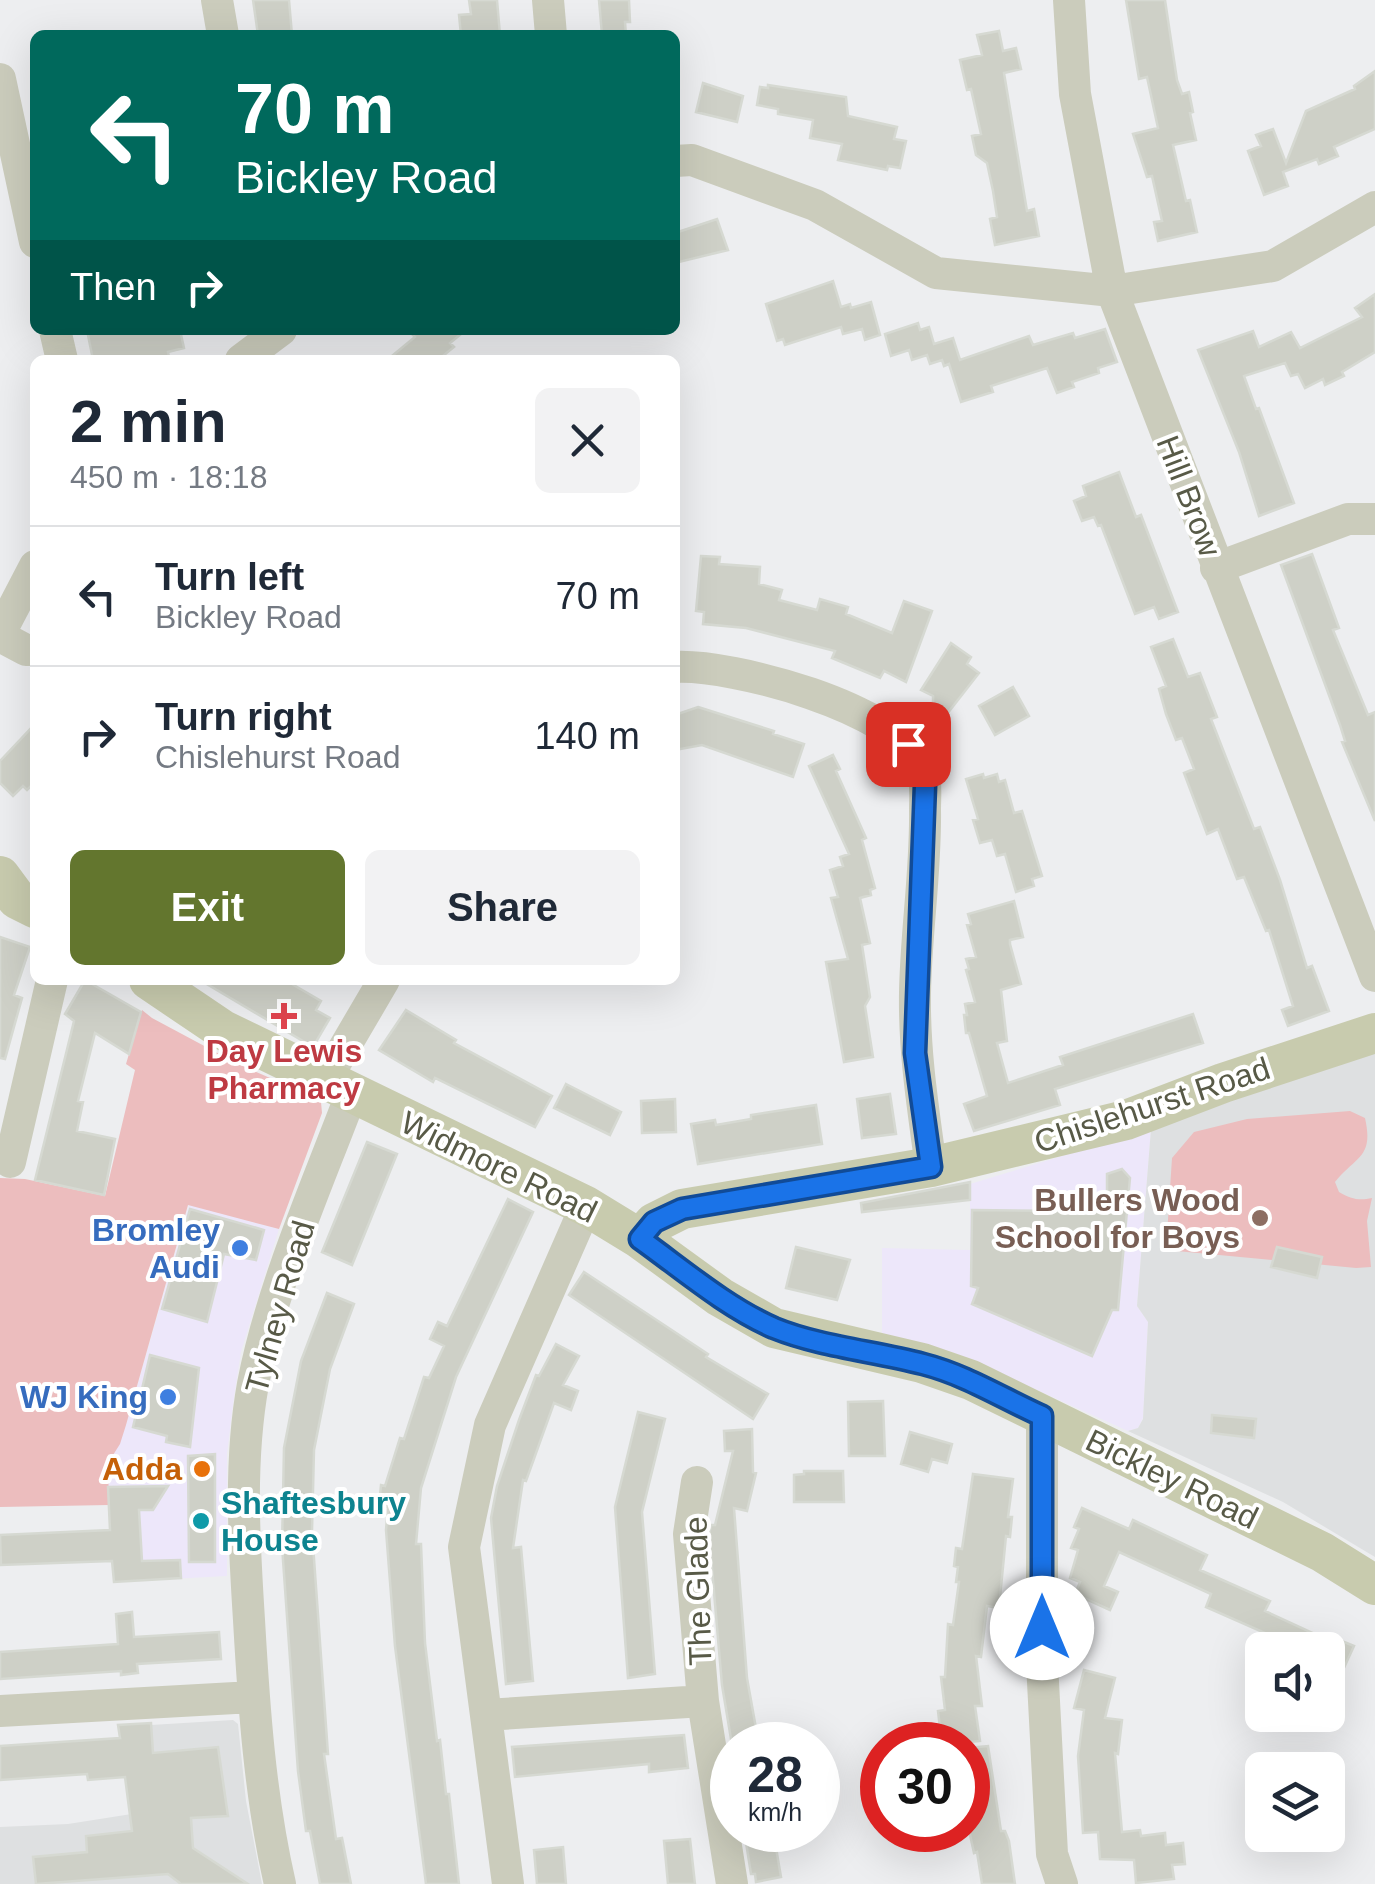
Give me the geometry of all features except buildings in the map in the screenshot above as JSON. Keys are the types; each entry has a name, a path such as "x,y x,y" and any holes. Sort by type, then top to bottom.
{"main road":[{"name":"Widmore Road","path":"156,985 223,1030 586,1206 640,1239"},
{"name":"Chislehurst Road","path":"640,1239 654,1222 682,1209 931,1167 1126,1120 1375,1033"},
{"name":"Bickley Road","path":"640,1239 720,1296 774,1328 972,1380 1322,1552 1375,1585"}],"street":[{"path":"217,0 221,30"},
{"path":"548,0 551,30"},
{"name":"Hill Brow","path":"1070,0 1074,94 1112,291 1375,976"},
{"path":"0,79 22,127 30,198"},
{"path":"680,161 692,160 815,205 936,273 1112,291 1273,266 1375,207"},
{"path":"251,355 274,335"},
{"path":"1216,568 1348,518 1375,519"},
{"path":"30,576 0,634 30,650"},
{"path":"680,667 740,672 777,682 878,722 908,744 922,767 925,836 915,1053 931,1167"},
{"path":"10,1162 51,985"},
{"name":"Tylney Road","path":"280,1884 269,1834 254,1697 244,1473 253,1384 339,1087 382,985"},
{"path":"508,1884 464,1546 490,1424 586,1206"},
{"path":"1042,1416 1042,1664 1052,1854 1062,1884"},
{"name":"The Glade","path":"697,1482 688,1534 703,1701 732,1884"},
{"path":"0,1711 254,1697"},
{"path":"486,1715 703,1701"}],"shaded area":[{"path":"142,1010 238,1064 316,1098 321,1102 322,1113 279,1229 188,1205 126,1425 108,1463 109,1505 0,1507 0,1178 25,1179 105,1196 135,1070 126,1064"},
{"name":"Bullers Wood School for Boys","path":"1375,1048 1375,1557 1283,1502 1128,1431 1138,1428 1143,1419 1148,1322 1137,1306 1151,1129"},
{"path":"1350,1111 1365,1118 1367,1141 1361,1155 1335,1182 1339,1192 1347,1196 1372,1198 1367,1221 1371,1267 1166,1250 1172,1158 1194,1132 1247,1119"},
{"path":"1151,1129 1137,1306 1148,1322 1143,1418 1138,1428 1128,1431 954,1353 882,1335 882,1248 970,1250 970,1184"},
{"path":"189,1205 279,1229 241,1352 234,1397 227,1454 227,1576 114,1582 107,1469 126,1425"},
{"path":"233,1720 238,1724 246,1801 262,1884 0,1884 0,1827 68,1824 157,1810 151,1725"}],"place":[{"name":"Day Lewis Pharmacy","path":"284,1016"},
{"name":"Bullers Wood School for Boys","path":"1260,1218"},
{"name":"Bromley Audi","path":"240,1248"},
{"name":"WJ King","path":"168,1397"},
{"name":"Adda","path":"202,1469"},
{"name":"Shaftesbury House","path":"201,1521"}],"route":[{"path":"908,744 922,767 925,785 915,1053 931,1167 682,1209 654,1222 640,1239 720,1296 774,1328 972,1380 1042,1416 1042,1628"}]}
